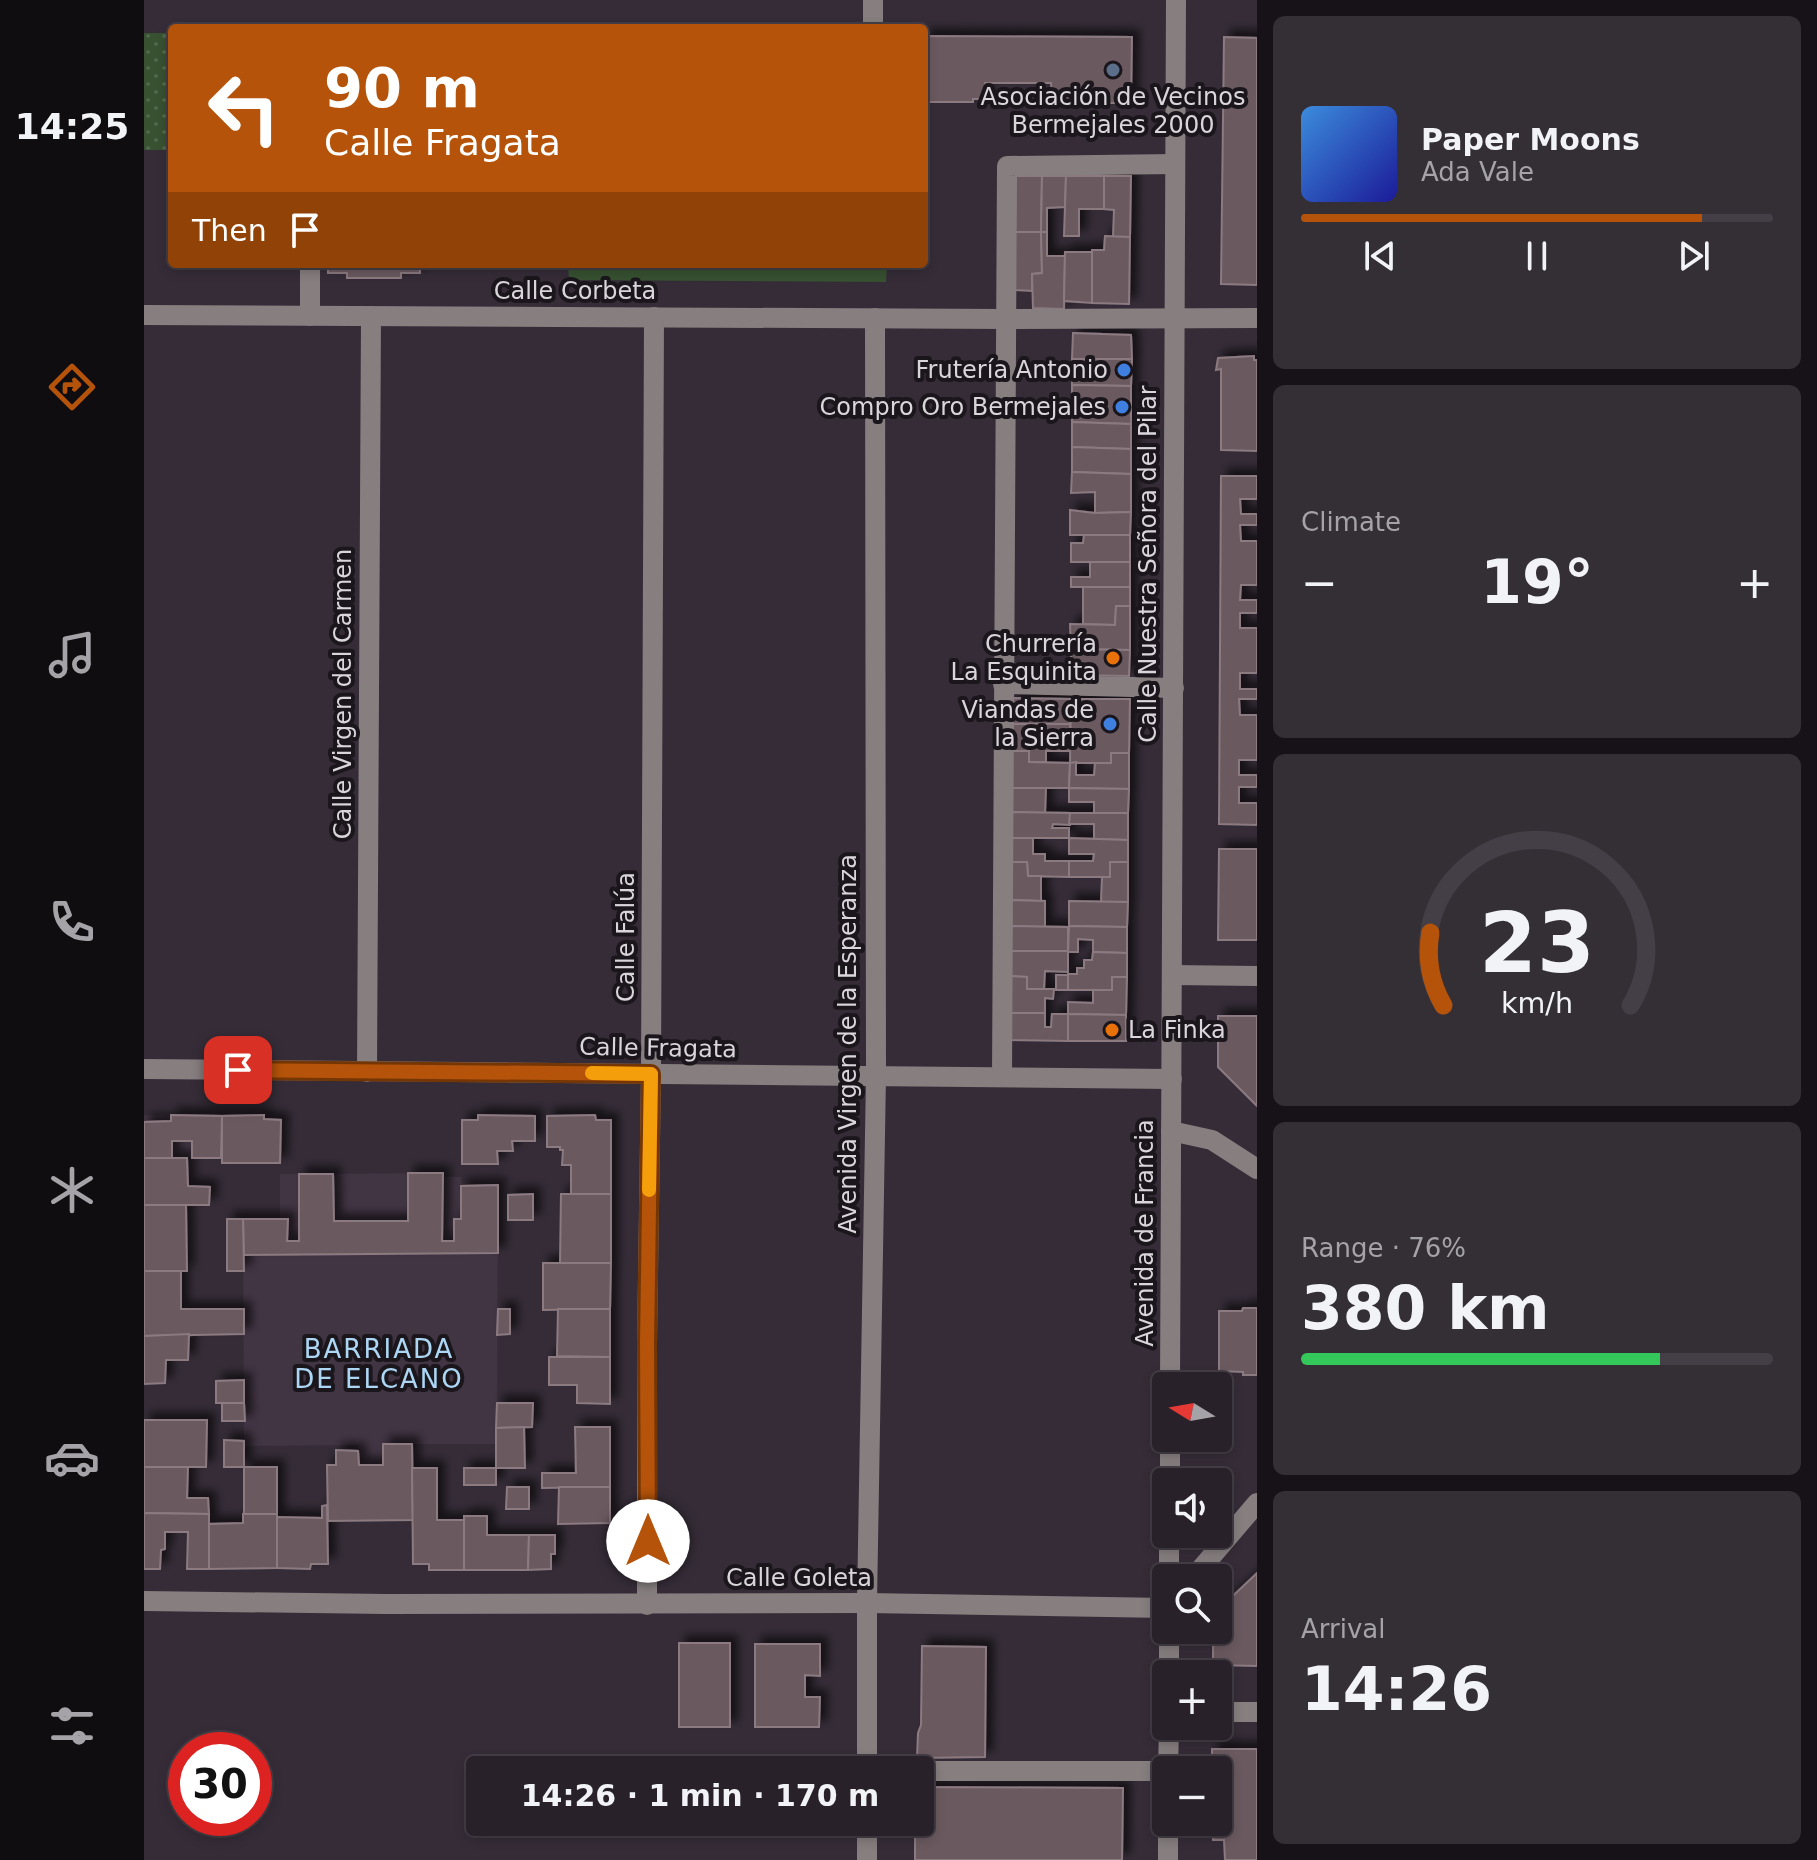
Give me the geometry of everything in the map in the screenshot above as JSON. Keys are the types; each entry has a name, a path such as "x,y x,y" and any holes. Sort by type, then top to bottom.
{"street":[{"path":"873,0 873,24"},
{"name":"Calle Nuestra Señora del Pilar","path":"1172,1079 1176,0"},
{"path":"1002,1077 1007,166 1175,164"},
{"path":"310,268 310,316"},
{"name":"Calle Corbeta","path":"144,315 1257,318"},
{"name":"Calle Virgen del Carmen","path":"367,1072 371,316"},
{"name":"Calle Falúa","path":"647,1605 654,317"},
{"name":"Avenida Virgen de la Esperanza","path":"867,1756 876,1076 875,318"},
{"path":"1003,684 1174,688"},
{"path":"1172,975 1257,976"},
{"name":"Calle Fragata","path":"144,1069 1172,1079"},
{"name":"Avenida de Francia","path":"1170,1372 1172,1079"},
{"path":"1171,1131 1212,1140 1257,1169"},
{"path":"1205,1564 1257,1503"},
{"name":"Calle Goleta","path":"144,1601 647,1605 867,1603 1152,1608"},
{"path":"1232,1712 1257,1712"},
{"path":"934,1771 1152,1770"},
{"path":"867,1836 867,1860"},
{"path":"1168,1836 1168,1860"}],"shaded area":[{"path":"144,1115 222,1116 221,1158 144,1158"},
{"path":"443,1173 443,1177 461,1177 462,1185 498,1185 497,1444 383,1444 383,1465 359,1465 358,1445 244,1446 243,1219 280,1218 280,1174"}],"green space":[{"path":"144,33 168,33 168,150 144,150"},
{"path":"568,268 887,268 886,282 569,280"}],"building":[{"path":"928,36 1132,37 1131,103 1063,103 1063,99 1052,98 1051,83 985,83 985,99 973,99 973,102 928,102"},
{"path":"1224,37 1257,38 1257,285 1221,284"},
{"path":"1016,176 1042,176 1041,232 1015,232"},
{"path":"1042,176 1066,176 1065,207 1047,208 1047,232 1041,232"},
{"path":"1066,176 1104,176 1104,209 1079,209 1079,236 1064,236"},
{"path":"1104,176 1131,176 1130,237 1113,237 1114,210 1104,209"},
{"path":"1015,232 1041,232 1042,273 1032,274 1032,291 1015,290"},
{"path":"1041,232 1047,232 1047,256 1065,256 1064,309 1033,308 1032,274 1042,273"},
{"path":"1105,236 1130,237 1129,304 1092,303 1092,250 1104,250"},
{"path":"1065,252 1092,252 1092,303 1064,301"},
{"path":"328,268 420,268 420,273 401,273 401,278 347,278 347,273 328,273"},
{"path":"1073,333 1131,335 1132,359 1072,359"},
{"path":"1254,356 1257,360 1257,451 1221,450 1221,369 1216,370 1218,358"},
{"path":"1072,359 1132,359 1131,386 1072,385"},
{"path":"1072,385 1131,386 1131,424 1072,422"},
{"path":"1072,422 1131,424 1131,449 1072,447"},
{"path":"1072,447 1131,449 1131,474 1072,472"},
{"path":"1072,472 1131,474 1131,512 1095,513 1095,492 1071,493"},
{"path":"1221,476 1257,476 1257,499 1240,499 1241,514 1257,514 1257,525 1240,525 1241,541 1257,541 1257,585 1241,585 1240,600 1257,600 1257,613 1240,613 1240,628 1257,628 1257,673 1240,673 1240,689 1257,689 1257,699 1239,699 1240,715 1257,715 1257,760 1239,760 1239,775 1257,775 1257,787 1239,787 1239,803 1257,803 1257,825 1219,824"},
{"path":"1070,510 1131,512 1130,535 1070,535"},
{"path":"1084,535 1130,535 1130,562 1071,562 1071,543 1083,543"},
{"path":"1090,562 1130,562 1130,587 1071,587 1071,577 1090,577"},
{"path":"1083,587 1130,587 1130,606 1116,606 1115,625 1083,624"},
{"path":"1116,606 1130,606 1130,650 1071,649 1070,624 1115,625"},
{"path":"1071,649 1130,650 1129,676 1071,675"},
{"path":"1013,698 1071,699 1070,724 1012,724"},
{"path":"1071,699 1130,699 1129,753 1111,753 1111,763 1070,763"},
{"path":"1012,724 1070,724 1070,751 1046,751 1046,762 1029,762 1029,751 1012,751"},
{"path":"1012,751 1029,751 1029,762 1070,763 1069,788 1012,788"},
{"path":"1111,753 1129,753 1129,789 1069,788 1070,763 1076,762 1076,775 1094,775 1095,763 1111,763"},
{"path":"1012,788 1046,788 1045,813 1011,812"},
{"path":"1069,788 1129,789 1128,813 1094,813 1094,802 1069,802"},
{"path":"1011,812 1070,813 1070,825 1053,824 1052,828 1069,828 1069,838 1011,838"},
{"path":"1070,813 1128,813 1128,840 1094,839 1094,824 1069,824"},
{"path":"1011,838 1033,838 1033,854 1045,854 1045,861 1069,861 1069,877 1028,876 1027,862 1010,862"},
{"path":"1069,838 1128,840 1128,862 1110,862 1110,877 1069,877 1069,861 1093,861 1094,854 1069,854"},
{"path":"1219,849 1257,849 1257,940 1218,940"},
{"path":"1010,862 1027,862 1028,876 1041,876 1041,901 1010,900"},
{"path":"1110,862 1128,862 1128,902 1101,902 1102,877 1110,877"},
{"path":"1010,900 1045,901 1045,927 1010,926"},
{"path":"1069,901 1128,902 1127,927 1069,926"},
{"path":"1010,926 1068,927 1068,951 1010,951"},
{"path":"1069,926 1127,927 1127,953 1093,952 1093,940 1078,939 1078,952 1068,952"},
{"path":"1010,951 1068,951 1068,972 1045,971 1044,989 1027,989 1027,977 1009,976"},
{"path":"1093,952 1127,953 1127,977 1112,977 1112,990 1068,990 1068,974 1077,974 1077,968 1084,968 1084,960 1092,960"},
{"path":"1056,975 1068,975 1068,990 1056,990"},
{"path":"1009,976 1027,977 1027,989 1054,989 1053,999 1045,998 1045,1013 1009,1013"},
{"path":"1112,977 1127,977 1126,1015 1068,1014 1068,1002 1093,1003 1093,990 1112,990"},
{"path":"1009,1013 1045,1013 1045,1027 1051,1027 1052,1014 1068,1014 1068,1041 1008,1040"},
{"path":"1068,1014 1126,1015 1126,1041 1068,1041"},
{"path":"1218,1016 1257,1016 1257,1106 1218,1067"},
{"path":"171,1115 222,1116 221,1158 192,1158 192,1141 172,1141 172,1158 144,1158 144,1122 171,1121"},
{"path":"264,1115 264,1119 281,1120 280,1163 222,1163 222,1116"},
{"path":"478,1115 535,1116 535,1141 512,1141 513,1151 497,1151 498,1164 462,1164 462,1120 478,1120"},
{"path":"595,1115 596,1120 611,1120 611,1194 571,1194 571,1165 562,1165 563,1150 560,1147 547,1147 547,1116"},
{"path":"144,1158 187,1158 188,1186 210,1187 209,1205 144,1205"},
{"path":"408,1173 443,1173 442,1241 454,1241 454,1219 461,1219 461,1186 498,1185 498,1253 244,1255 243,1219 288,1219 287,1241 299,1241 299,1174 333,1174 334,1221 408,1221"},
{"path":"533,1194 533,1220 508,1220 508,1195"},
{"path":"561,1194 611,1194 611,1263 560,1263"},
{"path":"144,1205 186,1205 187,1271 144,1271"},
{"path":"227,1219 243,1219 244,1271 227,1271"},
{"path":"543,1263 611,1263 610,1309 543,1310"},
{"path":"144,1271 181,1271 181,1309 244,1309 244,1334 144,1336"},
{"path":"1243,1308 1257,1308 1257,1375 1219,1371 1219,1311 1242,1311"},
{"path":"498,1309 510,1309 510,1334 497,1335"},
{"path":"558,1309 610,1309 610,1357 557,1356"},
{"path":"189,1334 188,1360 166,1360 165,1383 144,1384 144,1336"},
{"path":"549,1357 610,1357 610,1404 577,1403 577,1385 549,1385"},
{"path":"244,1380 244,1403 216,1403 216,1381"},
{"path":"222,1403 244,1403 245,1421 222,1421"},
{"path":"497,1403 533,1403 532,1427 496,1428"},
{"path":"144,1420 207,1420 206,1467 144,1467"},
{"path":"524,1427 525,1468 496,1468 496,1428"},
{"path":"575,1427 610,1427 610,1487 542,1488 542,1473 576,1473"},
{"path":"224,1440 244,1441 244,1467 224,1467"},
{"path":"383,1444 412,1444 413,1520 328,1521 327,1465 336,1465 336,1450 358,1451 359,1465 383,1465"},
{"path":"144,1467 188,1467 187,1498 208,1498 209,1514 144,1513"},
{"path":"244,1467 277,1467 277,1514 244,1514"},
{"path":"412,1468 437,1468 437,1520 464,1520 464,1570 429,1570 429,1564 413,1564"},
{"path":"464,1468 496,1468 496,1485 464,1485"},
{"path":"507,1487 529,1487 529,1509 506,1509"},
{"path":"559,1487 610,1487 610,1523 558,1524"},
{"path":"327,1505 328,1564 311,1564 310,1569 277,1568 277,1517 322,1518 322,1506"},
{"path":"144,1513 209,1514 209,1569 187,1569 188,1532 165,1532 160,1569 144,1569"},
{"path":"243,1514 277,1514 277,1568 209,1569 209,1524 243,1523"},
{"path":"464,1516 487,1516 487,1535 529,1535 528,1570 464,1570"},
{"path":"529,1535 555,1535 551,1569 528,1570"},
{"path":"1257,1573 1257,1666 1232,1665 1232,1660 1213,1660 1213,1644 1232,1644 1232,1597"},
{"path":"679,1643 730,1643 730,1727 679,1727"},
{"path":"755,1644 820,1644 820,1676 805,1675 805,1697 820,1697 819,1727 755,1727"},
{"path":"922,1646 986,1647 985,1757 917,1756 921,1725"},
{"path":"1212,1749 1257,1749 1257,1860 1225,1860 1224,1840 1213,1840 1213,1836 1232,1836 1232,1756 1212,1756"},
{"path":"934,1787 1123,1788 1122,1860 915,1860 915,1836 934,1836"}],"slow traffic":[{"path":"592,1073 651,1074 649,1190"}],"place":[{"name":"Asociación de Vecinos Bermejales 2000","path":"1113,70"},
{"name":"Frutería Antonio","path":"1124,370"},
{"name":"Compro Oro Bermejales","path":"1122,407"},
{"name":"Churrería La Esquinita","path":"1113,658"},
{"name":"Viandas de la Sierra","path":"1110,724"},
{"name":"La Finka","path":"1112,1030"}],"district":[{"name":"BARRIADA DE ELCANO","path":"379,1364"}],"route":[{"path":"238,1070 651,1074 648,1541"}]}
